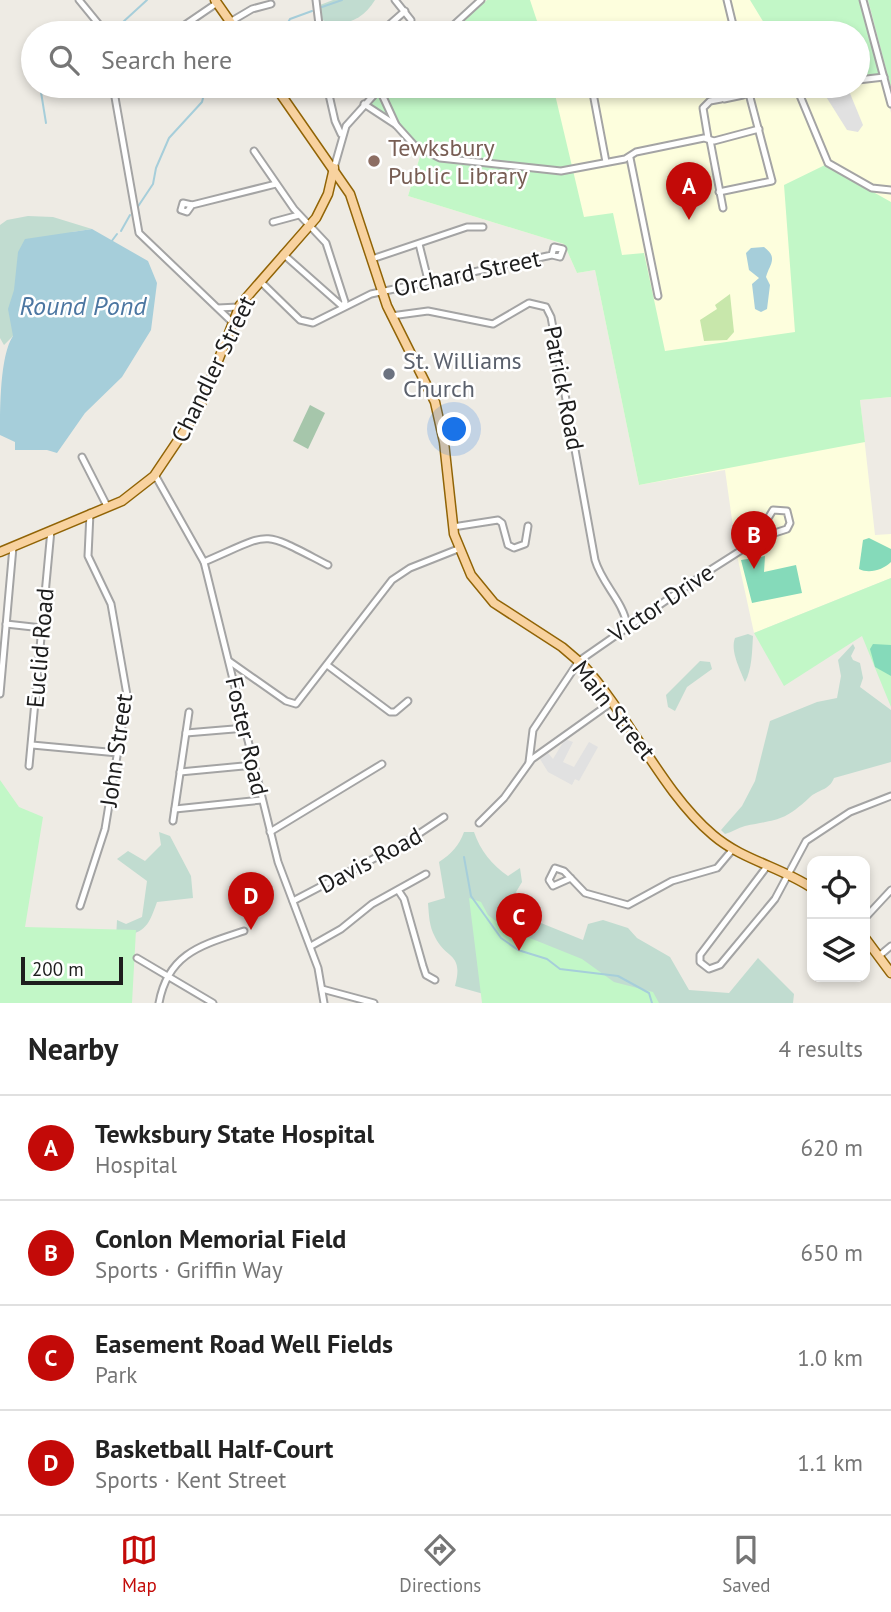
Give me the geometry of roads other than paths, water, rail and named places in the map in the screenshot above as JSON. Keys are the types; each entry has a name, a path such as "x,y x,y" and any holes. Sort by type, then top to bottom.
{"main road":[{"path":"216,1 229,21"},
{"name":"Main Street","path":"284,98 350,194 391,316 429,388 439,415 453,527 458,549 471,575 494,603 579,661 694,816 733,849 807,885"},
{"name":"Chandler Street","path":"0,552 133,494 155,475 196,414 239,307 259,280 309,227 328,194 334,168"},
{"path":"328,194 339,188 350,194"},
{"path":"870,944 891,974"}],"street":[{"path":"316,0 319,21"},
{"path":"395,0 411,20"},
{"path":"458,21 481,0"},
{"path":"727,0 732,21"},
{"path":"863,0 869,21"},
{"path":"83,1 97,21"},
{"path":"190,21 216,1"},
{"path":"232,21 252,9 271,4"},
{"path":"394,21 405,11"},
{"path":"870,26 891,104"},
{"path":"870,79 884,77"},
{"path":"115,98 139,233 232,322"},
{"path":"330,98 341,134"},
{"name":"Chandler Street","path":"334,168 341,134 369,98"},
{"path":"385,98 396,125"},
{"path":"594,98 606,162"},
{"path":"723,208 703,108 710,102 727,98"},
{"path":"719,192 772,181 759,129 747,98"},
{"path":"803,98 828,163 872,188 891,190"},
{"path":"363,104 396,125 414,145 440,158 549,171 573,170 630,158 636,152 759,129"},
{"path":"323,153 331,153 338,147"},
{"path":"254,151 299,215 329,248 345,302 344,307"},
{"path":"630,158 658,296"},
{"path":"192,205 276,184"},
{"path":"273,222 299,215"},
{"path":"372,259 467,227 483,227"},
{"path":"418,244 428,280"},
{"path":"284,254 344,307"},
{"name":"Orchard Street","path":"259,280 300,320 317,322 344,307 382,292 552,255"},
{"name":"Patrick Road","path":"391,316 428,311 493,324 529,303 546,307 551,317 595,560 628,625"},
{"path":"218,308 232,310 239,307"},
{"path":"82,457 107,506"},
{"name":"Foster Road","path":"155,475 204,562 270,832 311,946 324,1003"},
{"name":"Victor Drive","path":"529,762 533,730 579,661 735,554 765,535 787,529 790,519 787,511 773,510 765,535"},
{"name":"John Street","path":"80,906 103,837 126,688 111,604 88,556 90,513"},
{"path":"453,527 498,520 502,523 508,545 514,548 525,544 528,526"},
{"name":"Euclid Road","path":"29,766 51,530"},
{"path":"204,562 249,540 266,536 328,565"},
{"path":"0,694 13,547"},
{"path":"229,662 294,704 299,702 392,580 410,568 458,549"},
{"path":"6,624 42,628"},
{"path":"327,664 390,712 398,710 408,701"},
{"path":"480,822 504,798 529,762 612,702"},
{"path":"173,821 190,712"},
{"path":"186,733 246,728"},
{"path":"32,745 118,753"},
{"path":"270,832 382,764"},
{"path":"180,772 254,765"},
{"path":"768,865 700,955 700,962 709,969 716,968 726,958 775,898 802,847 816,833 855,810 891,796"},
{"path":"175,809 262,800"},
{"name":"Davis Road","path":"293,901 411,839 444,817"},
{"path":"571,878 585,893 628,905 672,881 717,868 733,849"},
{"path":"311,946 426,874"},
{"path":"397,890 404,899 424,971 435,981"},
{"path":"870,913 891,890"},
{"path":"159,1003 169,976 193,948 244,931"},
{"path":"879,956 891,946"},
{"path":"137,958 213,1003"},
{"path":"322,989 374,1003"}],"water":[{"name":"Round Pond","path":"92,229 148,261 157,283 151,330 122,377 85,413 57,453 47,450 15,450 15,442 0,435 0,411 5,356 13,336 8,309 14,290 18,252 25,239"},
{"path":"764,247 772,258 766,277 770,285 767,309 761,312 755,309 752,284 759,278 749,270 746,253 751,248"}],"waterway":[{"path":"124,21 147,0"},
{"path":"322,7 342,0"},
{"path":"289,21 312,11"},
{"path":"42,98 46,123"},
{"path":"137,208 153,184 156,168 169,138 203,98"},
{"path":"121,231 130,215"},
{"path":"111,242 117,234"},
{"path":"464,857 471,896 501,938 518,950 547,959 560,969 618,976 649,993 652,1003"}],"place":[{"name":"Tewksbury Public Library","path":"374,161"},
{"name":"Tewksbury State Hospital","path":"689,220"},
{"name":"St. Williams Church","path":"389,374"},
{"name":"Conlon Memorial Field","path":"754,569"},
{"name":"Basketball Half-Court","path":"251,930"},
{"name":"Easement Road Well Fields","path":"519,951"}]}
